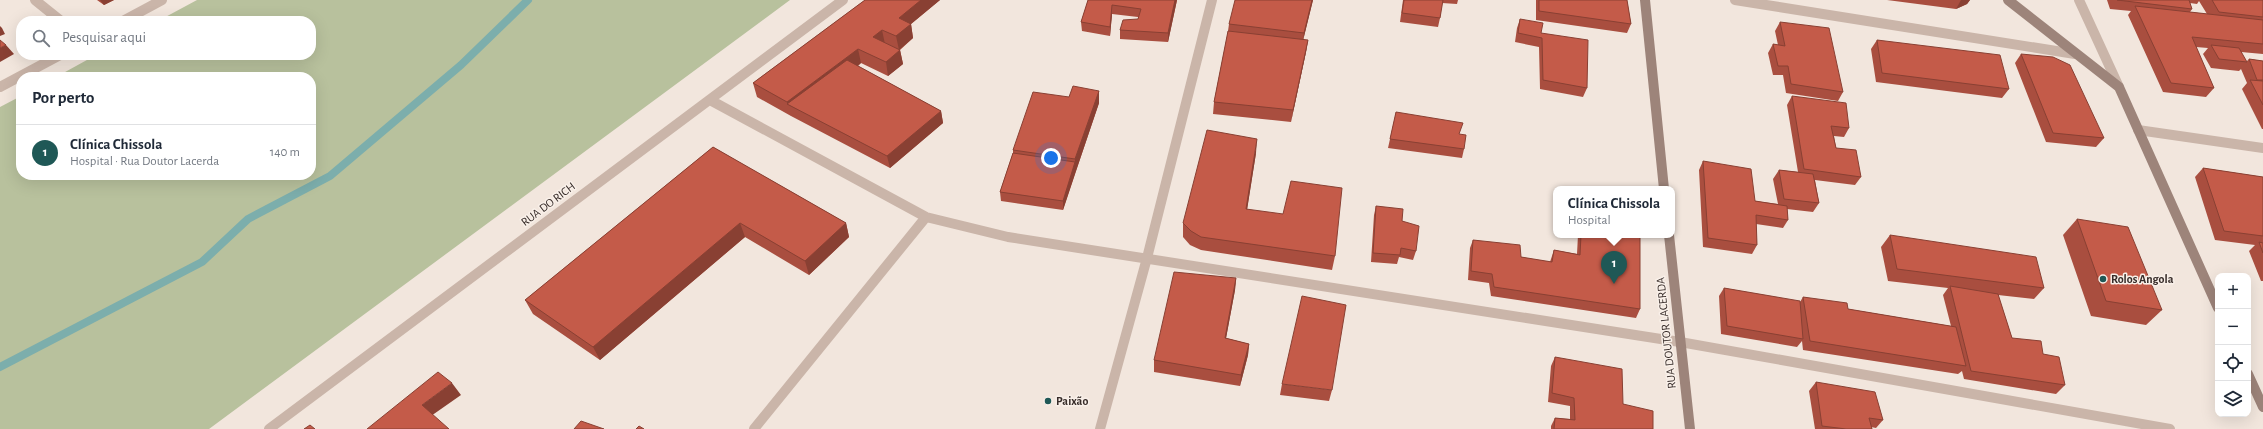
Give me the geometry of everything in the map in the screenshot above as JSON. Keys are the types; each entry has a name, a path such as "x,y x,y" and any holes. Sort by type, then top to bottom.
{"main road":[{"path":"1645,0 1664,186"},
{"path":"2008,0 2119,87 2215,301"},
{"name":"RUA DOUTOR LACERDA","path":"1669,238 1690,429"},
{"path":"2251,381 2263,407"}],"street":[{"path":"35,0 55,16"},
{"path":"132,16 162,0"},
{"name":"RUA DO RICH","path":"269,429 843,0"},
{"path":"1100,429 1147,258 1212,0"},
{"path":"1735,0 2075,54"},
{"path":"2080,0 2119,87"},
{"path":"28,72 51,60"},
{"path":"0,87 16,78"},
{"path":"710,100 926,217 1008,237 1680,342 2170,429"},
{"path":"2138,130 2263,148"},
{"path":"754,429 926,217"}],"green space":[{"path":"197,0 790,0 209,429 0,429 0,107 16,99 16,180 316,180 316,72 65,72 87,60 316,60 316,16 167,16"}],"building":[{"path":"865,0 921,0 899,18 911,24 896,36 882,30 873,37 900,50 886,62 858,49 787,102 753,83"},
{"path":"1088,0 1175,0 1168,33 1120,30 1123,20 1138,19 1141,9 1112,5 1110,27 1081,22"},
{"path":"1235,0 1312,0 1304,33 1229,24"},
{"path":"1404,0 1443,0 1440,18 1402,13"},
{"path":"1539,0 1627,0 1631,24 1539,11"},
{"path":"2117,0 2189,0 2192,9"},
{"path":"2212,0 2263,0 2263,17 2219,12"},
{"path":"2135,6 2263,20 2263,44 2192,37 2214,88 2171,83"},
{"path":"1520,19 1543,23 1541,33 1588,40 1587,88 1543,80 1542,38 1518,33"},
{"path":"1780,22 1829,28 1843,92 1791,84 1788,66 1778,66 1773,44 1785,46"},
{"path":"1228,31 1308,40 1293,110 1214,102"},
{"path":"0,40 6,45 0,48"},
{"path":"1877,40 2000,55 2009,89 1882,73"},
{"path":"2211,45 2239,48 2247,62 2219,59"},
{"path":"2021,54 2053,57 2070,65 2104,138 2053,133"},
{"path":"2249,59 2263,61 2263,80 2257,80"},
{"path":"847,60 941,111 887,156 787,104"},
{"path":"2250,80 2263,81 2263,105"},
{"path":"1073,86 1099,91 1075,159 1013,150 1033,92 1069,97"},
{"path":"1792,96 1846,103 1849,128 1831,126 1836,148 1856,150 1861,177 1804,169"},
{"path":"1396,112 1463,123 1459,134 1466,135 1464,149 1390,139"},
{"path":"1207,130 1257,139 1246,209 1283,214 1291,181 1342,188 1335,256 1201,237 1191,231 1183,223"},
{"path":"713,147 846,223 805,261 740,223 593,347 525,300"},
{"path":"1013,153 1075,162 1063,201 1000,192"},
{"path":"1703,161 1751,169 1755,201 1787,206 1788,220 1756,215 1757,245 1708,238"},
{"path":"2203,168 2263,177 2263,236 2224,231"},
{"path":"1779,170 1813,174 1819,203 1784,199"},
{"path":"1376,206 1403,209 1402,221 1419,226 1416,251 1401,248 1400,255 1373,253"},
{"path":"2077,219 2128,227 2162,310 2106,301"},
{"path":"1890,235 2036,257 2044,288 1897,269"},
{"path":"1581,238 1640,238 1640,309 1494,287 1492,274 1471,271 1473,240 1520,245 1521,257 1552,262 1554,250 1580,255"},
{"path":"2259,242 2263,243 2263,253"},
{"path":"1174,272 1236,278 1225,338 1249,344 1241,375 1154,360"},
{"path":"1950,286 1998,294 2012,338 2041,341 2043,354 2059,357 2065,385 1971,371"},
{"path":"1724,288 1800,301 1803,339 1727,326"},
{"path":"1302,296 1346,305 1332,390 1282,384"},
{"path":"1803,297 1847,303 1848,309 1956,327 1966,366 1810,341"},
{"path":"1555,357 1622,369 1623,404 1653,411 1653,429 1554,429 1555,418 1575,420 1574,398 1552,393"},
{"path":"438,372 452,383 422,405 449,429 367,429"},
{"path":"1816,382 1875,392 1883,420 1869,418 1872,429 1846,429 1822,426"},
{"path":"581,421 604,429 574,429"},
{"path":"310,425 315,429 304,429"},
{"path":"639,426 644,429 636,429"}],"waterway":[{"path":"0,367 202,262 248,219 330,176 461,65 528,0"}],"place":[{"name":"Rolos Angola","path":"2103,279"},
{"name":"Clínica Chissola","path":"1614,284"},
{"name":"Paixão","path":"1048,401"}]}
